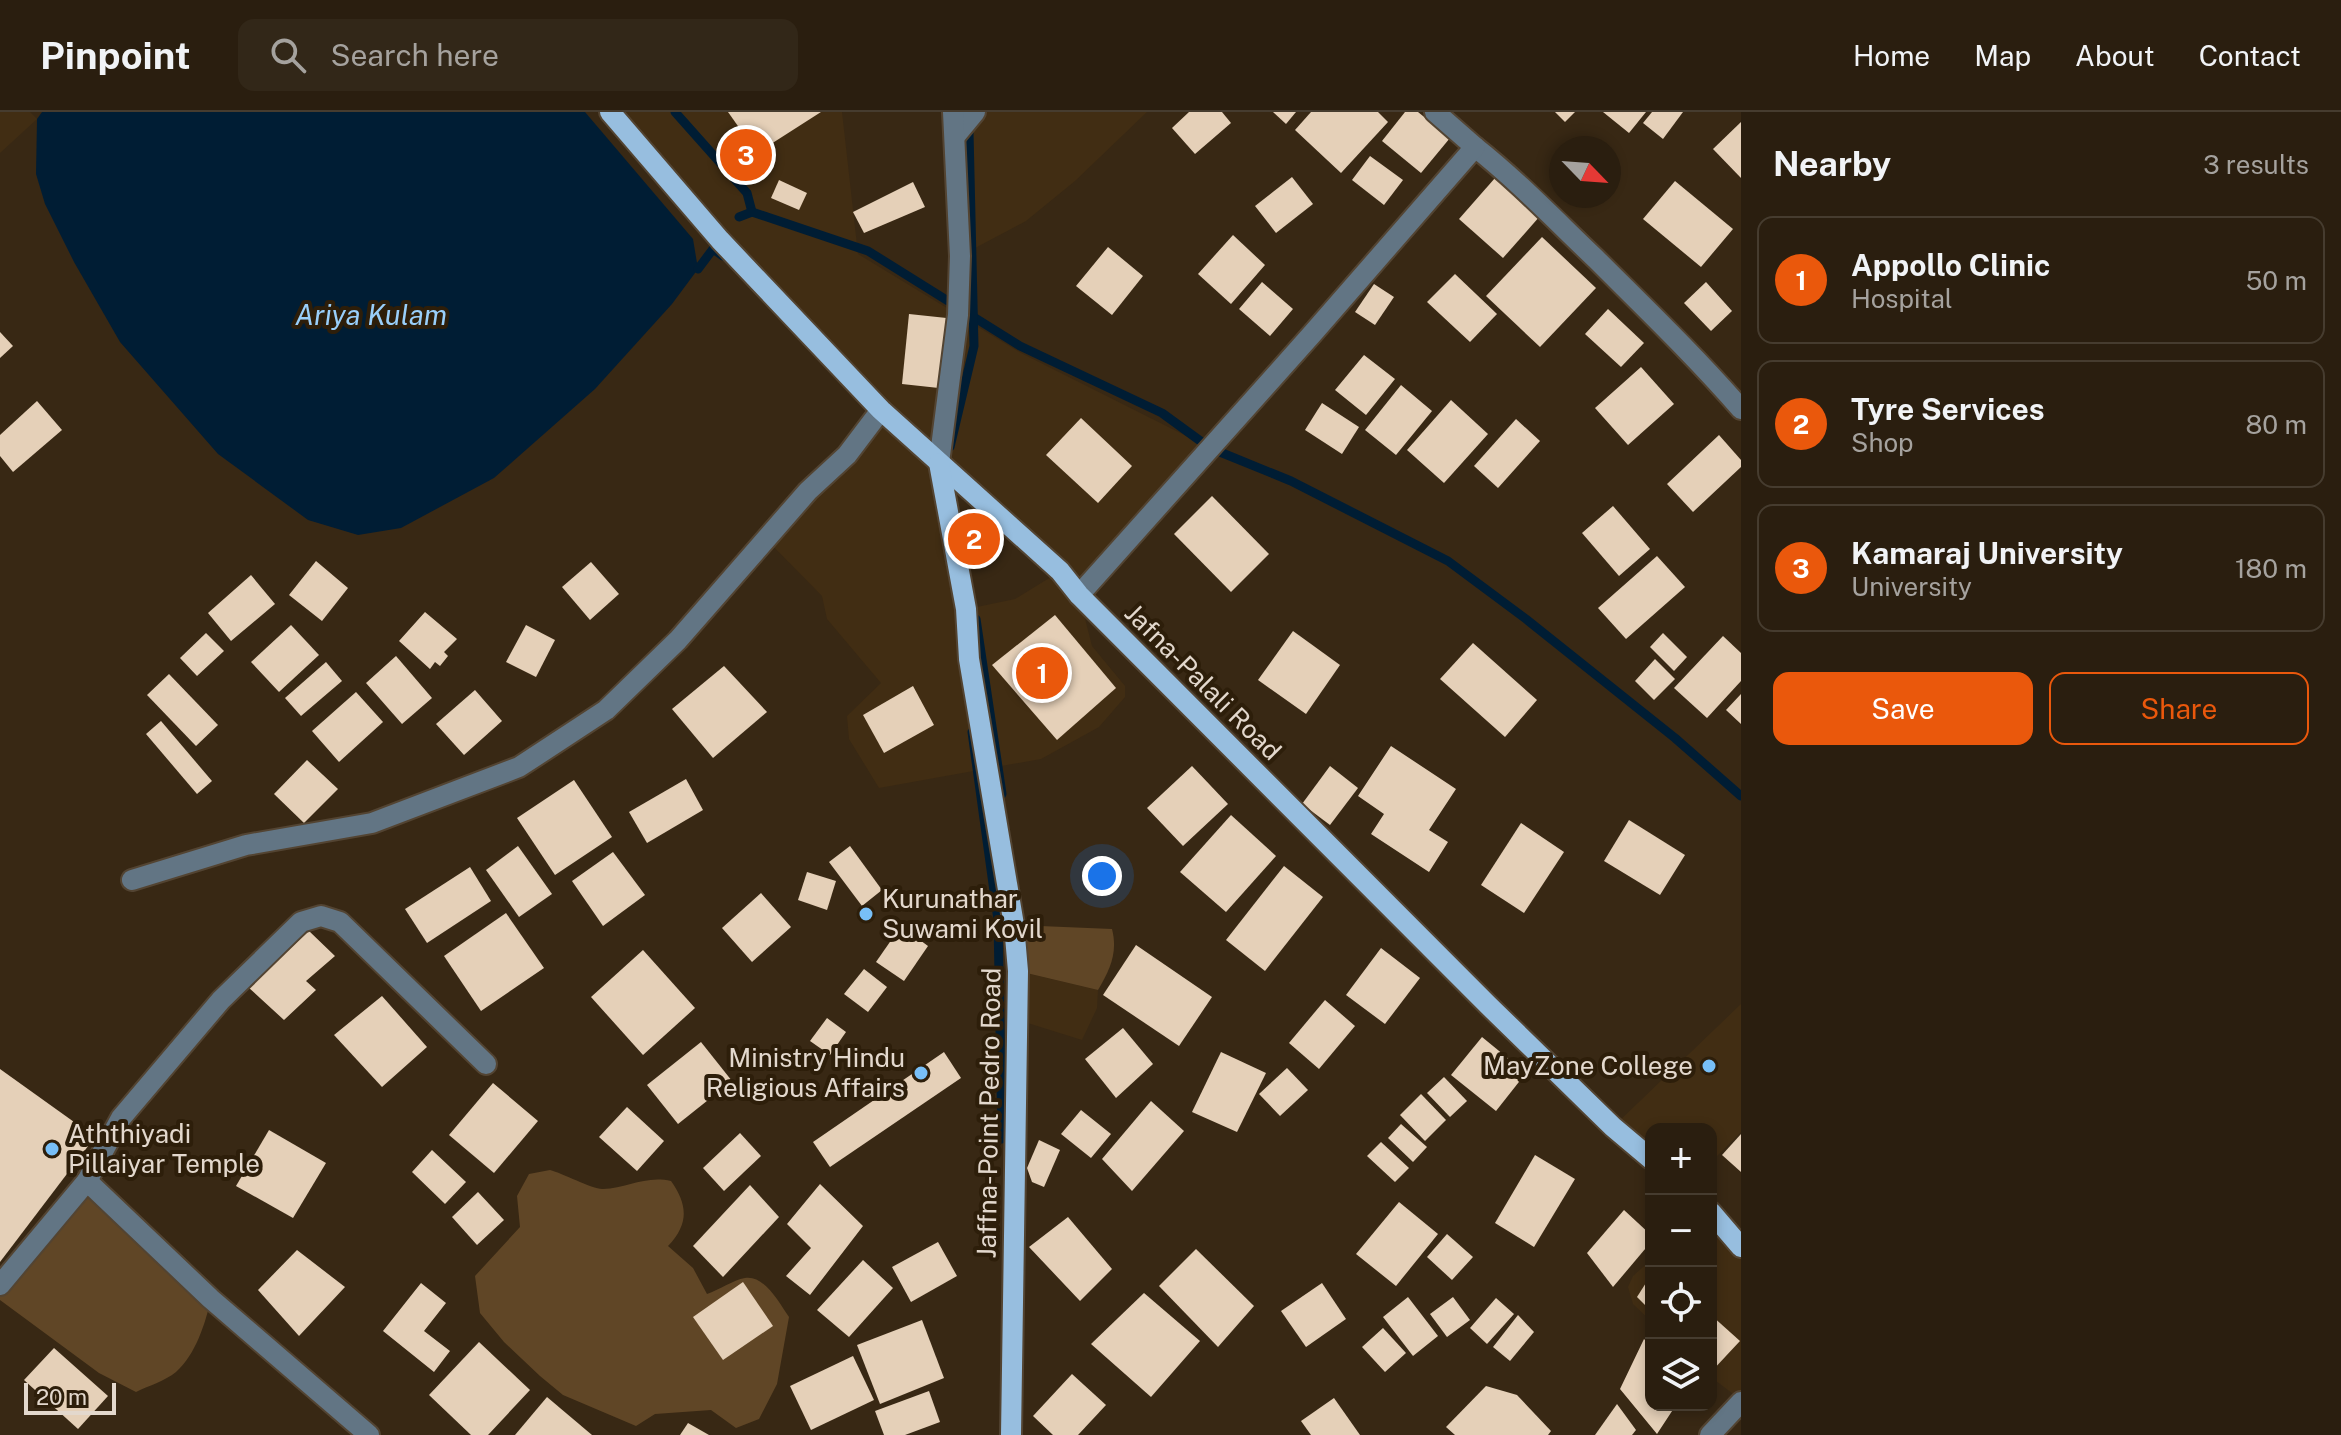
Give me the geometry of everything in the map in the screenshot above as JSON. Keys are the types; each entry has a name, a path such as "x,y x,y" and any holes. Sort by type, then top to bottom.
{"main road":[{"name":"Jafna-Palali Road","path":"610,112 699,217 881,410 1060,571 1079,595 1488,1005 1613,1127 1645,1154"},
{"name":"Jaffna-Point Pedro Road","path":"939,463 966,609 969,659 1014,925 1018,971 1011,1435"},
{"path":"1717,1219 1741,1247"}],"street":[{"path":"939,463 958,315 960,256 953,112"},
{"path":"956,135 975,112"},
{"path":"1435,112 1500,167 1573,237 1704,366 1741,409"},
{"path":"1079,595 1475,147"},
{"path":"132,880 246,845 372,823 519,767 606,710 678,640 808,491 847,455 881,410"},
{"path":"0,1285 87,1181 121,1118 221,1000 301,922 321,916 340,922 486,1064"},
{"path":"87,1181 211,1299 369,1435"},
{"path":"1710,1435 1741,1402"}],"shaded area":[{"path":"0,112 30,112 37,119 0,153"},
{"path":"611,112 842,112 858,254 1021,353 1210,448 1079,595 1092,646 1125,686 1125,697 1099,727 1041,759 879,788 849,739 847,716 881,683 827,619 822,596 767,540 880,410","holes":["940,464 1059,572 1015,599 967,609"]},
{"path":"975,112 1147,112 1075,181 1026,221 960,256 956,135"},
{"path":"1014,925 1112,929 1112,961 1098,990 1018,971"},
{"path":"1018,971 1098,990 1097,1008 1082,1040 1018,1020"},
{"name":"MayZone College","path":"1741,1004 1741,1132 1717,1156 1717,1123 1645,1123 1645,1154 1613,1127"},
{"path":"550,1170 603,1189 653,1180 671,1181 681,1198 684,1214 680,1230 668,1246 693,1268 707,1294 745,1278 759,1281 771,1291 789,1317 777,1384 759,1419 736,1428 711,1410 655,1414 636,1426 563,1395 504,1342 480,1313 475,1276 520,1227 517,1196 529,1174"},
{"path":"87,1181 211,1299 199,1338 183,1365 167,1378 136,1392 99,1373 0,1300 0,1285"},
{"path":"1717,1219 1741,1237 1741,1400 1717,1382"},
{"path":"1645,1265 1645,1315 1633,1304 1628,1287 1633,1276"}],"water":[{"name":"Ariya Kulam","path":"42,112 585,112 693,239 698,269 672,304 595,389 494,478 401,528 358,535 308,520 218,454 120,342 45,204 36,174 37,119"}],"building":[{"path":"728,112 821,112 757,153"},
{"path":"1189,112 1222,112 1231,123 1195,154 1172,128"},
{"path":"1273,112 1296,112 1286,124"},
{"path":"1311,112 1378,112 1388,122 1341,173 1295,130"},
{"path":"1405,112 1418,112 1450,138 1421,173 1382,141"},
{"path":"1555,112 1575,112 1565,122"},
{"path":"1603,112 1646,112 1629,133"},
{"path":"1652,112 1683,112 1663,139 1643,123"},
{"path":"1741,122 1741,178 1713,149"},
{"path":"1370,156 1403,180 1384,205 1352,180"},
{"path":"1292,177 1313,204 1276,233 1255,206"},
{"path":"1495,178 1540,216 1503,258 1459,219"},
{"path":"779,180 807,193 799,210 771,198"},
{"path":"1675,181 1733,229 1701,267 1643,219"},
{"path":"913,182 925,207 864,233 853,212"},
{"path":"1233,235 1265,265 1231,304 1198,274"},
{"path":"1542,237 1596,288 1540,347 1486,296"},
{"path":"1108,247 1143,276 1112,315 1076,286"},
{"path":"1455,274 1497,314 1470,342 1427,302"},
{"path":"1262,282 1293,309 1270,336 1239,309"},
{"path":"1706,282 1732,311 1711,331 1684,303"},
{"path":"1374,284 1394,297 1375,325 1355,312"},
{"path":"1608,309 1644,343 1621,367 1585,334"},
{"path":"909,314 956,319 948,389 902,384"},
{"path":"0,332 13,346 0,358"},
{"path":"1364,355 1395,379 1366,415 1335,390"},
{"path":"1641,367 1674,404 1628,445 1595,408"},
{"path":"1401,385 1432,411 1396,455 1365,430"},
{"path":"1451,400 1488,434 1444,483 1407,450"},
{"path":"37,401 62,430 13,472 0,456 0,435"},
{"path":"1322,403 1359,427 1342,454 1305,430"},
{"path":"1081,418 1132,466 1098,503 1046,455"},
{"path":"1516,419 1540,441 1498,488 1474,466"},
{"path":"1719,435 1741,460 1741,467 1693,512 1667,484"},
{"path":"1212,496 1269,554 1231,592 1174,534"},
{"path":"1613,506 1650,549 1619,576 1582,533"},
{"path":"1657,556 1685,587 1626,639 1598,608"},
{"path":"316,561 348,588 322,621 289,595"},
{"path":"591,562 619,594 590,620 562,587"},
{"path":"251,575 275,604 231,641 208,613"},
{"path":"425,612 457,639 444,652 448,656 440,666 435,662 430,669 399,641"},
{"path":"1055,615 1116,688 1057,740 992,665"},
{"path":"291,625 319,655 279,692 251,662"},
{"path":"526,625 555,640 536,677 506,662"},
{"path":"1293,631 1340,665 1306,714 1258,680"},
{"path":"206,633 224,651 197,676 180,658"},
{"path":"1663,633 1687,657 1674,671 1650,647"},
{"path":"1723,636 1741,653 1741,681 1707,718 1674,688"},
{"path":"1473,643 1537,700 1505,737 1440,679"},
{"path":"396,656 432,698 402,724 366,683"},
{"path":"1655,659 1675,679 1654,700 1635,681"},
{"path":"326,662 342,681 301,716 285,698"},
{"path":"724,666 767,712 713,758 672,709"},
{"path":"169,674 218,725 196,746 147,695"},
{"path":"913,686 934,725 884,753 863,715"},
{"path":"475,690 502,721 464,755 436,724"},
{"path":"356,692 383,722 339,762 312,731"},
{"path":"1741,694 1741,724 1726,710"},
{"path":"161,721 212,781 197,794 146,734"},
{"path":"1391,746 1456,789 1429,830 1448,842 1429,872 1371,834 1384,814 1358,796"},
{"path":"307,760 338,789 304,823 274,794"},
{"path":"1192,766 1228,804 1183,846 1147,808"},
{"path":"1330,766 1358,788 1330,825 1302,804"},
{"path":"686,779 703,810 647,843 629,812"},
{"path":"574,780 612,837 555,875 517,818"},
{"path":"1231,815 1276,856 1226,912 1180,872"},
{"path":"1629,820 1685,855 1660,895 1604,861"},
{"path":"1521,823 1564,852 1524,913 1481,885"},
{"path":"518,846 552,894 519,917 486,870"},
{"path":"850,846 882,890 862,906 829,862"},
{"path":"613,852 645,895 603,926 572,881"},
{"path":"1284,866 1323,897 1265,971 1226,940"},
{"path":"470,867 491,901 427,943 405,909"},
{"path":"807,872 836,881 827,910 798,900"},
{"path":"761,893 791,927 752,962 722,928"},
{"path":"506,913 544,968 481,1011 444,956"},
{"path":"901,926 928,946 904,981 876,962"},
{"path":"309,931 335,956 306,981 316,990 284,1020 248,987"},
{"path":"1136,945 1212,997 1179,1046 1103,995"},
{"path":"1381,948 1420,978 1385,1024 1346,995"},
{"path":"643,950 695,1008 643,1055 591,997"},
{"path":"864,969 887,987 868,1012 844,994"},
{"path":"382,996 427,1047 382,1087 334,1035"},
{"path":"1325,1000 1355,1026 1319,1069 1289,1043"},
{"path":"827,1018 846,1032 830,1055 810,1041"},
{"path":"1123,1028 1153,1064 1116,1098 1085,1059"},
{"path":"1482,1037 1526,1073 1496,1111 1451,1075"},
{"path":"701,1042 732,1081 678,1124 647,1085"},
{"path":"944,1052 961,1078 830,1167 813,1142"},
{"path":"1221,1052 1266,1073 1237,1132 1192,1112"},
{"path":"1287,1068 1308,1090 1280,1116 1259,1094"},
{"path":"0,1069 95,1137 0,1262"},
{"path":"1444,1077 1467,1101 1450,1117 1427,1093"},
{"path":"493,1083 538,1121 494,1173 449,1135"},
{"path":"1421,1094 1446,1120 1425,1141 1400,1115"},
{"path":"1151,1101 1184,1131 1132,1191 1102,1159"},
{"path":"627,1107 664,1141 637,1171 599,1137"},
{"path":"1081,1110 1111,1134 1091,1158 1061,1134"},
{"path":"1401,1124 1427,1147 1413,1162 1388,1138"},
{"path":"269,1130 326,1163 293,1218 236,1186"},
{"path":"740,1133 761,1156 724,1191 703,1168"},
{"path":"1741,1134 1741,1172 1722,1155"},
{"path":"1039,1140 1060,1150 1044,1187 1032,1182 1027,1168"},
{"path":"1381,1142 1409,1168 1395,1182 1367,1156"},
{"path":"432,1150 466,1182 445,1204 412,1172"},
{"path":"1535,1155 1575,1179 1534,1247 1495,1223"},
{"path":"820,1184 863,1226 810,1295 786,1276 811,1248 787,1224"},
{"path":"750,1185 779,1217 723,1277 693,1246"},
{"path":"478,1192 504,1220 477,1245 452,1217"},
{"path":"1399,1202 1438,1234 1396,1286 1356,1254"},
{"path":"1624,1210 1645,1229 1645,1249 1613,1287 1587,1253"},
{"path":"1068,1217 1112,1269 1080,1301 1029,1247"},
{"path":"1447,1234 1473,1257 1452,1280 1427,1257"},
{"path":"938,1242 957,1276 911,1302 892,1267"},
{"path":"1196,1249 1254,1306 1218,1347 1159,1286"},
{"path":"297,1250 345,1287 299,1336 258,1290"},
{"path":"863,1260 893,1288 849,1337 817,1310"},
{"path":"743,1282 773,1326 723,1360 693,1317"},
{"path":"421,1283 446,1303 424,1331 450,1351 434,1372 383,1331"},
{"path":"1322,1283 1346,1319 1306,1347 1281,1311"},
{"path":"1645,1284 1645,1305 1637,1297"},
{"path":"1144,1293 1200,1341 1151,1397 1091,1344"},
{"path":"1408,1297 1438,1336 1413,1356 1383,1317"},
{"path":"1453,1297 1470,1320 1447,1337 1430,1314"},
{"path":"1496,1298 1514,1314 1487,1344 1470,1328"},
{"path":"1518,1315 1534,1332 1510,1361 1493,1347"},
{"path":"922,1320 944,1378 880,1404 857,1345"},
{"path":"1717,1320 1740,1341 1717,1366"},
{"path":"1383,1328 1406,1353 1385,1372 1362,1347"},
{"path":"1644,1339 1645,1411 1672,1411 1657,1434 1620,1389"},
{"path":"479,1342 530,1390 488,1435 471,1435 429,1395"},
{"path":"54,1348 108,1396 78,1429 24,1380"},
{"path":"853,1356 874,1400 811,1430 790,1386"},
{"path":"1072,1374 1106,1405 1078,1435 1053,1435 1033,1416"},
{"path":"1486,1386 1517,1395 1551,1431 1548,1435 1455,1435 1446,1427"},
{"path":"929,1391 940,1422 905,1435 884,1435 875,1411"},
{"path":"547,1397 592,1435 515,1435"},
{"path":"1334,1398 1360,1435 1311,1435 1301,1421"},
{"path":"1617,1404 1636,1430 1632,1435 1595,1435"},
{"path":"688,1423 709,1435 680,1435"}],"waterway":[{"path":"675,112 747,193 752,212"},
{"path":"950,447 974,346 969,132"},
{"path":"739,217 752,212 868,251 1020,346 1162,413 1210,448 1291,481 1448,561 1675,738 1741,796"},
{"path":"698,269 713,249 723,256"},
{"path":"976,619 1002,794"},
{"path":"972,732 998,920 1002,1139"}],"place":[{"name":"Kamaraj University","path":"746,155"},
{"name":"Tyre Services","path":"974,539"},
{"name":"Appollo Clinic","path":"1042,673"},
{"name":"Kurunathar Suwami Kovil","path":"866,914"},
{"name":"MayZone College","path":"1709,1066"},
{"name":"Ministry Hindu Religious Affairs","path":"921,1073"},
{"name":"Aththiyadi Pillaiyar Temple","path":"52,1149"}]}
